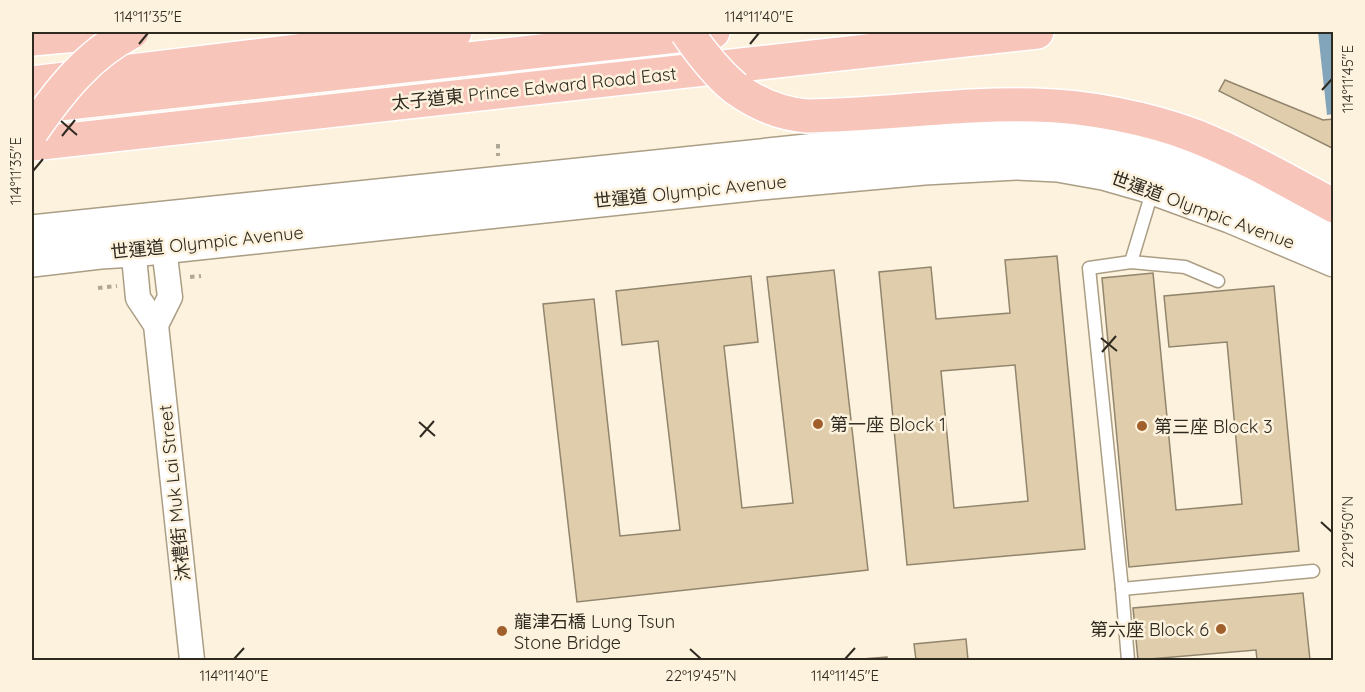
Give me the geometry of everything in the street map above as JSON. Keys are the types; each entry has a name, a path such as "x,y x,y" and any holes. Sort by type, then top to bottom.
{"main road":[{"path":"44,36 66,37 110,32"},
{"path":"32,131 65,86 87,63 114,41 132,32"},
{"path":"32,83 455,32"},
{"path":"687,32 704,57 724,79 752,100 777,111 807,116 1036,105 1075,108 1117,115 1158,124 1194,136 1249,160 1334,206"},
{"name":"太子道東 Prince Edward Road East","path":"32,107 713,32"},
{"name":"太子道東 Prince Edward Road East","path":"32,144 1037,32"},
{"name":"世運道 Olympic Avenue","path":"32,260 100,252 147,234 874,144 1016,135 1109,144 1156,156 1200,171 1334,228"},
{"name":"世運道 Olympic Avenue","path":"32,232 147,234 924,168 1016,163 1058,165 1103,173 1154,188 1230,216 1334,260"}],"street":[{"name":"沐禮街 Muk Lai Street","path":"147,234 170,297 156,325 192,660"}],"lane":[{"path":"1131,262 1154,188"},
{"path":"1128,660 1089,268 1131,262 1185,267 1218,281"},
{"path":"1122,589 1313,571"}],"path":[{"path":"491,157 500,156 498,144"}],"water":[{"path":"1318,32 1333,32 1333,114 1327,115"}],"building":[{"path":"1225,80 1323,120 1334,119 1334,149 1219,91"},
{"path":"1057,256 1085,549 907,565 879,272 931,267 936,319 1010,313 1005,260","holes":["1015,365 1028,501 954,508 941,371"]},
{"name":"第一座 Block 1","path":"834,270 868,570 577,602 543,304 594,299 620,536 680,530 658,341 622,345 616,291 751,276 758,342 724,346 742,508 793,503 767,277"},
{"name":"第三座 Block 3","path":"1153,273 1176,510 1242,504 1227,342 1169,347 1164,296 1274,286 1299,551 1129,567 1102,278"},
{"name":"第六座 Block 6","path":"1303,593 1310,660 1257,660 1256,650 1138,660 1133,608"},
{"path":"966,639 968,660 916,660 914,644"},
{"path":"887,657 887,660 849,660"}],"place":[{"name":"第一座 Block 1","path":"818,424"},
{"name":"第三座 Block 3","path":"1142,426"},
{"name":"第六座 Block 6","path":"1221,629"},
{"name":"龍津石橋 Lung Tsun Stone Bridge","path":"502,631"}]}
